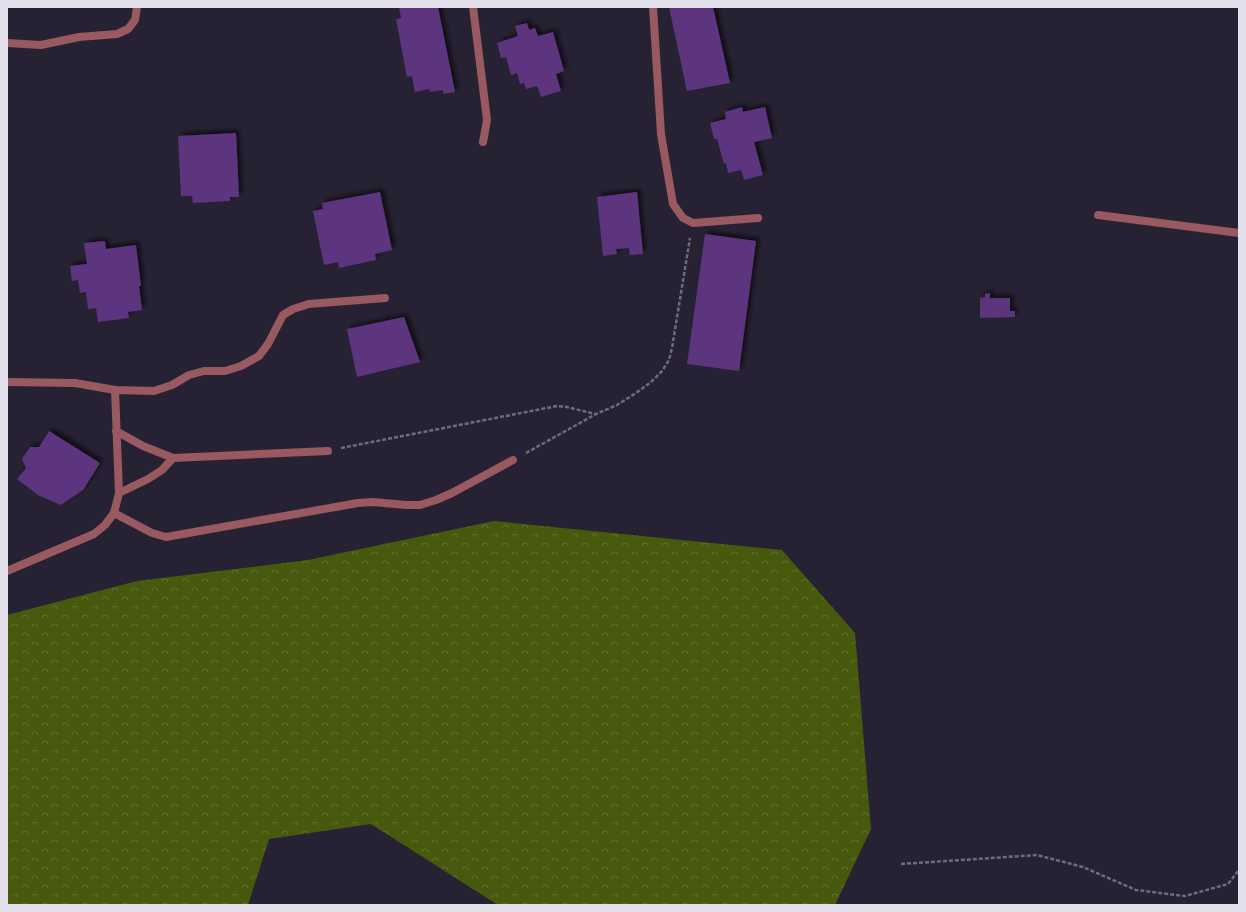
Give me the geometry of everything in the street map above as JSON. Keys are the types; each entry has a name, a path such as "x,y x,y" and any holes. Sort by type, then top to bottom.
{"street":[{"path":"7,42 41,45 80,37 117,34 128,29 135,20 137,7"},
{"path":"474,7 487,120 483,142"},
{"path":"653,7 661,127 673,204 683,218 692,224 758,218"},
{"path":"1098,215 1239,233"},
{"path":"7,382 75,382 115,390 154,391 172,386 189,375 204,371 225,371 241,366 259,356 268,344 283,315 293,308 309,304 385,298"},
{"path":"7,571 94,534 105,525 114,513 119,493 115,390"},
{"path":"116,431 143,446 173,458 328,451"},
{"path":"119,493 148,479 162,470 173,458"},
{"path":"114,513 152,533 166,537 358,503 373,502 420,505 436,500 463,488 513,460"}],"path":[{"path":"513,460 596,414 617,405 651,382 662,371 669,360 674,336 692,224"},
{"path":"328,451 557,406 596,414"},
{"path":"901,864 1037,855 1083,867 1136,890 1185,896 1228,884 1239,870"}],"green space":[{"path":"494,521 782,550 855,633 871,829 835,905 498,905 371,824 269,839 248,905 7,905 7,615 137,581 308,560"}],"building":[{"path":"399,7 438,7 455,92 443,94 443,90 430,92 429,89 415,92 412,76 407,77 396,19 401,18"},
{"path":"669,7 713,7 730,83 687,91"},
{"path":"527,23 529,30 535,28 538,36 553,32 564,71 556,74 561,91 541,97 537,86 526,89 524,83 520,84 517,73 511,75 506,57 501,58 497,43 518,36 515,26"},
{"path":"742,107 743,112 765,107 772,138 754,142 763,175 744,180 741,170 728,173 717,139 714,139 710,123 726,119 725,112"},
{"path":"236,133 239,197 230,197 230,201 193,203 192,196 181,196 178,136"},
{"path":"380,192 392,250 375,254 376,260 339,268 338,262 324,265 313,211 323,209 322,203"},
{"path":"637,192 643,254 630,255 629,248 616,249 617,254 603,256 597,197"},
{"path":"705,234 756,241 739,371 687,364"},
{"path":"105,241 106,249 136,245 141,286 139,286 142,310 128,312 129,318 98,322 96,308 88,309 86,292 80,293 78,280 72,281 70,266 87,264 84,243"},
{"path":"990,293 990,298 1010,298 1010,311 1015,311 1015,317 980,318 980,298 985,297 985,294"},
{"path":"404,317 420,362 357,377 347,329"},
{"path":"49,431 100,463 83,490 61,505 38,495 17,479 26,468 22,459 30,447 39,447"}]}
